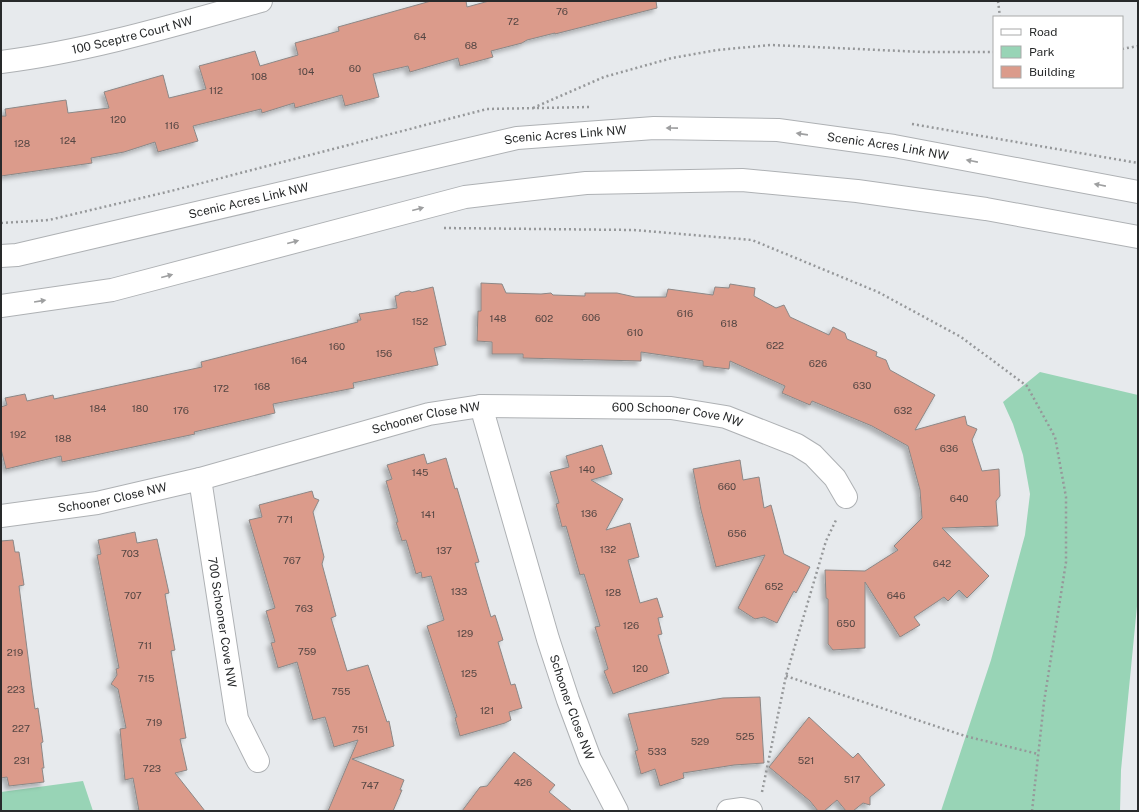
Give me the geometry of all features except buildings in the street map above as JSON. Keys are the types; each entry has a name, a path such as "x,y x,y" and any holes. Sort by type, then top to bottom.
{"street":[{"name":"100 Sceptre Court NW","path":"1,62 46,57 110,42 261,1"},
{"name":"Scenic Acres Link NW","path":"1,256 17,255 517,138 654,128 778,130 894,146 1138,192"},
{"path":"1,306 112,290 465,197 586,183 742,180 857,191 978,208 1138,237"},
{"name":"Schooner Close NW","path":"1,516 97,503 200,480 429,414 481,406 548,639 568,700 590,759 617,811"},
{"name":"600 Schooner Cove NW","path":"481,406 671,408 726,417 797,445 813,455 835,478 846,497"},
{"name":"700 Schooner Cove NW","path":"200,480 237,719 258,761"},
{"path":"728,811 742,809 756,804"}],"path":[{"path":"998,1 1000,16"},
{"path":"530,109 604,76 672,58 717,50 771,45 923,52 993,52"},
{"path":"1123,49 1138,46"},
{"path":"438,228 634,230 752,240 878,292 961,337 1027,386 1055,437 1066,497 1066,562 1044,702 1032,811"},
{"path":"756,804 786,676 826,542 846,497"},
{"path":"786,676 965,736 1038,754"}],"green space":[{"path":"1040,372 1138,395 1138,596 1121,770 1120,811 941,811 991,660 1025,535 1030,494 1023,455 1013,424 1003,402"},
{"path":"83,781 93,811 1,811 1,792"}]}
